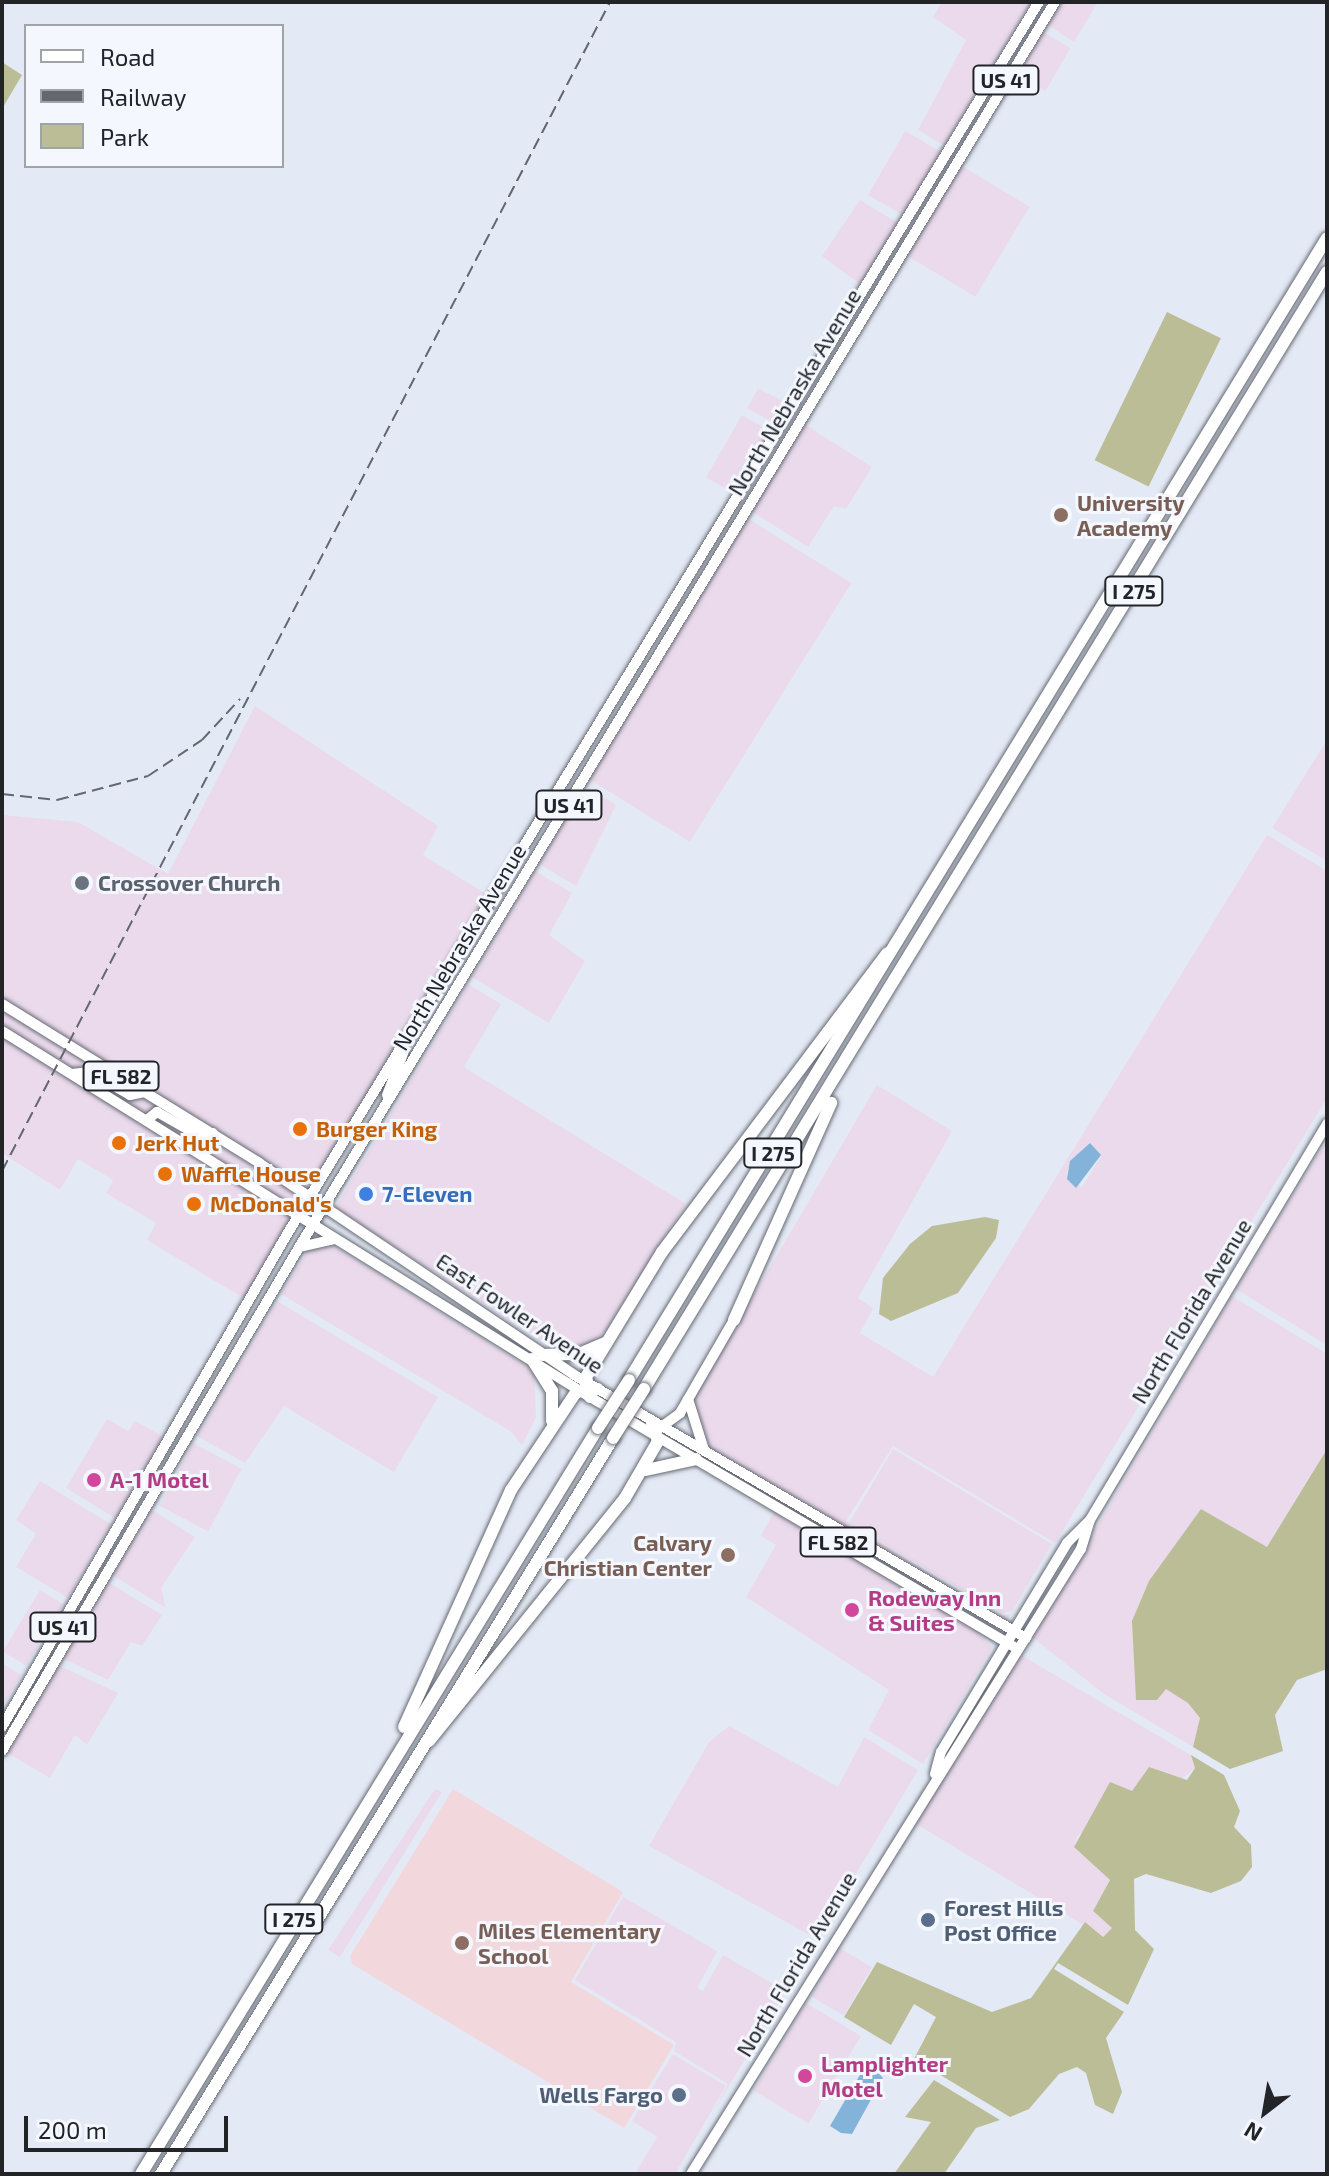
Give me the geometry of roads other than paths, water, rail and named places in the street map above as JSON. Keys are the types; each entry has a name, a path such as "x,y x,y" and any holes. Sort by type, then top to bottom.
{"highway":[{"name":"I 275","path":"141,2174 393,1756 912,923 1327,238"},
{"name":"I 275","path":"161,2174 404,1771 849,1064 1327,272"},
{"path":"393,1756 486,1536 552,1424 587,1388 607,1342 668,1244 912,923"},
{"path":"734,1320 849,1064"},
{"path":"552,1424 552,1391 537,1357 579,1354 607,1342"},
{"path":"641,1475 654,1429"},
{"path":"404,1771 641,1475 660,1462 702,1457"}],"main road":[{"name":"North Nebraska Avenue","path":"2,1727 285,1237 515,867 1039,2"},
{"name":"North Nebraska Avenue","path":"2,1751 298,1248 1055,2"},
{"path":"898,260 905,222"},
{"path":"676,601 687,608"},
{"path":"515,867 527,874"},
{"name":"East Fowler Avenue","path":"2,1004 310,1196 537,1357"},
{"name":"East Fowler Avenue","path":"2,1031 336,1239 537,1357 1018,1649"},
{"path":"389,1101 405,1044"},
{"path":"72,1074 89,1072 130,1095 146,1092"},
{"path":"147,1120 157,1112 196,1134 213,1133"},
{"name":"North Florida Avenue","path":"691,2174 935,1776 1081,1549 1090,1520 1327,1124"},
{"path":"277,1201 285,1237"},
{"path":"298,1248 336,1239"},
{"path":"654,1429 688,1399 734,1320"},
{"path":"688,1399 692,1428 702,1457"},
{"name":"East Fowler Avenue","path":"702,1457 1026,1638"},
{"name":"North Florida Avenue","path":"935,1776 941,1752 1069,1539 1090,1520"}],"water":[{"path":"1090,1143 1101,1155 1076,1188 1067,1179 1070,1161"},
{"path":"868,2061 883,2078 852,2134 841,2133 830,2126"}],"railway":[{"path":"2,1171 610,2"},
{"path":"2,794 57,800 148,776 202,740 240,699"}],"place":[{"name":"University Academy","path":"1061,515"},
{"name":"Crossover Church","path":"82,883"},
{"name":"Burger King","path":"300,1129"},
{"name":"Jerk Hut","path":"119,1143"},
{"name":"Waffle House","path":"165,1174"},
{"name":"7-Eleven","path":"366,1194"},
{"name":"McDonald's","path":"194,1204"},
{"name":"A-1 Motel","path":"94,1480"},
{"name":"Calvary Christian Center","path":"728,1555"},
{"name":"Rodeway Inn & Suites","path":"852,1610"},
{"name":"Forest Hills Post Office","path":"928,1920"},
{"name":"Miles Elementary School","path":"462,1943"},
{"name":"Lamplighter Motel","path":"805,2076"},
{"name":"Wells Fargo","path":"679,2095"}]}
